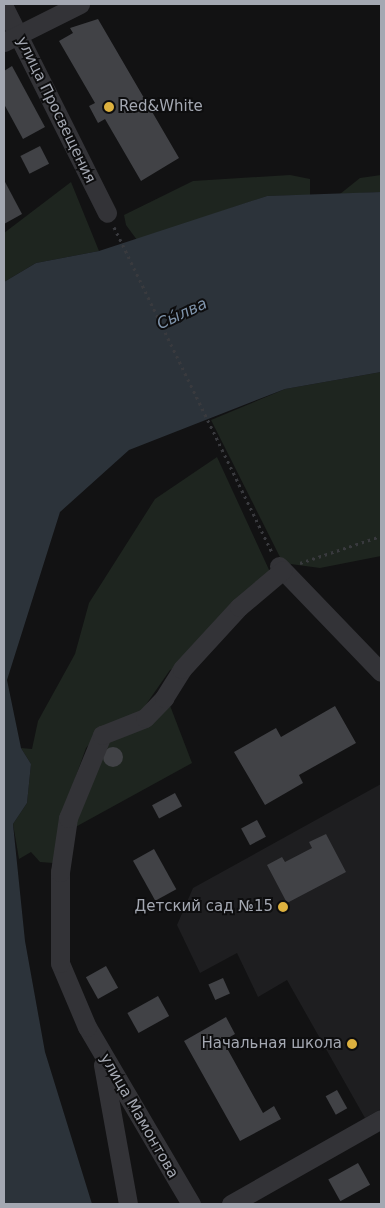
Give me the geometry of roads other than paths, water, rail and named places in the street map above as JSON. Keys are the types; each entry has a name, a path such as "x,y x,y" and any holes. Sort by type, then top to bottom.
{"street":[{"path":"11,38 80,4"},
{"name":"улица Просвещения","path":"4,7 11,38 109,216"},
{"name":"улица Мамонтова","path":"191,1204 87,1027 60,963 60,872 68,818 90,755 102,735 145,718 164,698 182,669 239,607 281,568 381,672"},
{"path":"100,1050 121,1152 128,1204"},
{"path":"231,1204 381,1119"},
{"path":"121,1152 151,1135"}],"water":[{"name":"Сы́лва","path":"381,192 381,372 285,389 129,450 60,512 7,680 21,748 31,764 27,803 13,824 25,941 45,1052 92,1204 4,1204 4,282 36,263 99,251 267,196"}],"place":[{"name":"Red&White","path":"109,107"},
{"name":"Детский сад №15","path":"283,907"},
{"name":"Начальная школа","path":"352,1044"}]}
